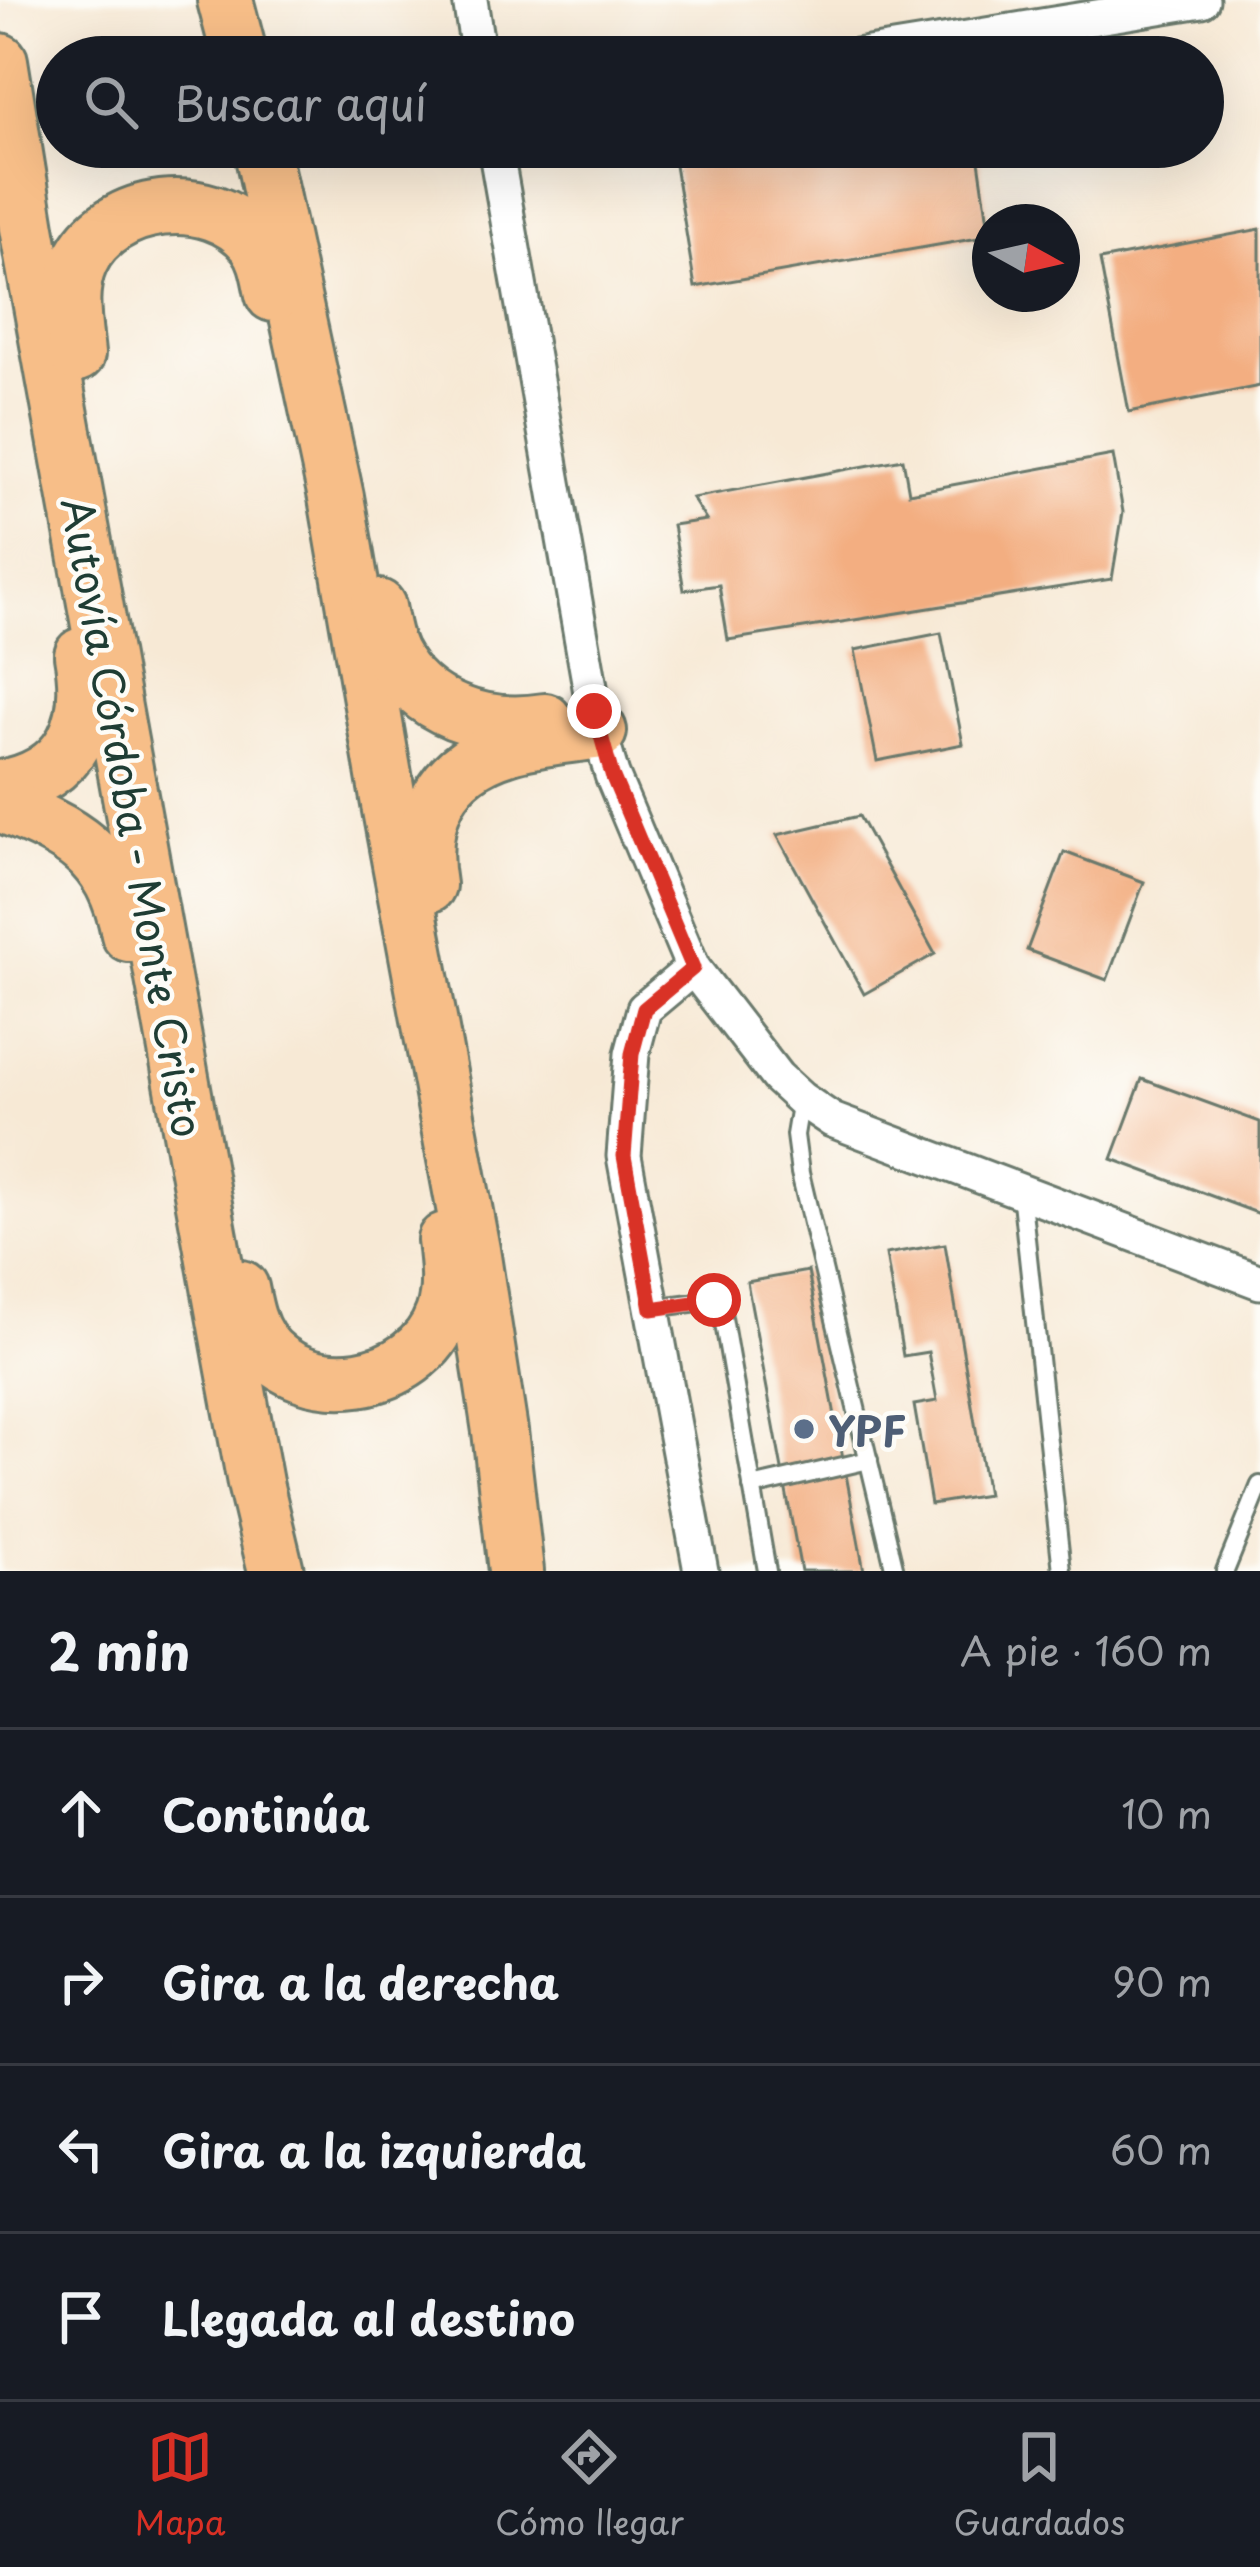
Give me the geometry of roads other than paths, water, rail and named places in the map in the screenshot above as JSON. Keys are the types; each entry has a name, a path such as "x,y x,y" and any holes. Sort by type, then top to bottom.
{"highway":[{"path":"225,0 234,36"},
{"name":"Autovía Córdoba - Monte Cristo","path":"0,61 251,1463 276,1571"},
{"path":"266,168 333,481 435,1050 488,1349 517,1571"},
{"path":"0,788 49,770 65,753 83,717 87,682 74,612 84,421 73,288 91,244 109,226 153,209 176,207 224,219 257,244 266,263 292,388 372,579 384,638 402,671 430,698 465,716 506,725 596,721"},
{"path":"0,804 65,832 85,846 113,882 124,908 138,979 224,1199 248,1320 257,1339 268,1352 302,1372 344,1381 368,1378 408,1362 424,1347 444,1310 448,1264 433,1168 440,956 423,844 427,823 435,803 466,768 484,756 596,721"}],"street":[{"path":"470,0 476,36"},
{"path":"980,36 1202,0"},
{"path":"499,168 596,721 612,775 693,968 777,1077 832,1120 1260,1282"},
{"path":"693,968 644,1009 632,1054 624,1156 701,1571"}],"lane":[{"path":"801,1099 795,1135 800,1173 895,1571"},
{"path":"1021,1192 1061,1571"},
{"path":"652,1309 714,1300 722,1312 767,1571"},
{"path":"752,1487 869,1460"},
{"path":"1225,1571 1260,1485"}],"place":[{"name":"YPF","path":"804,1429"}]}
